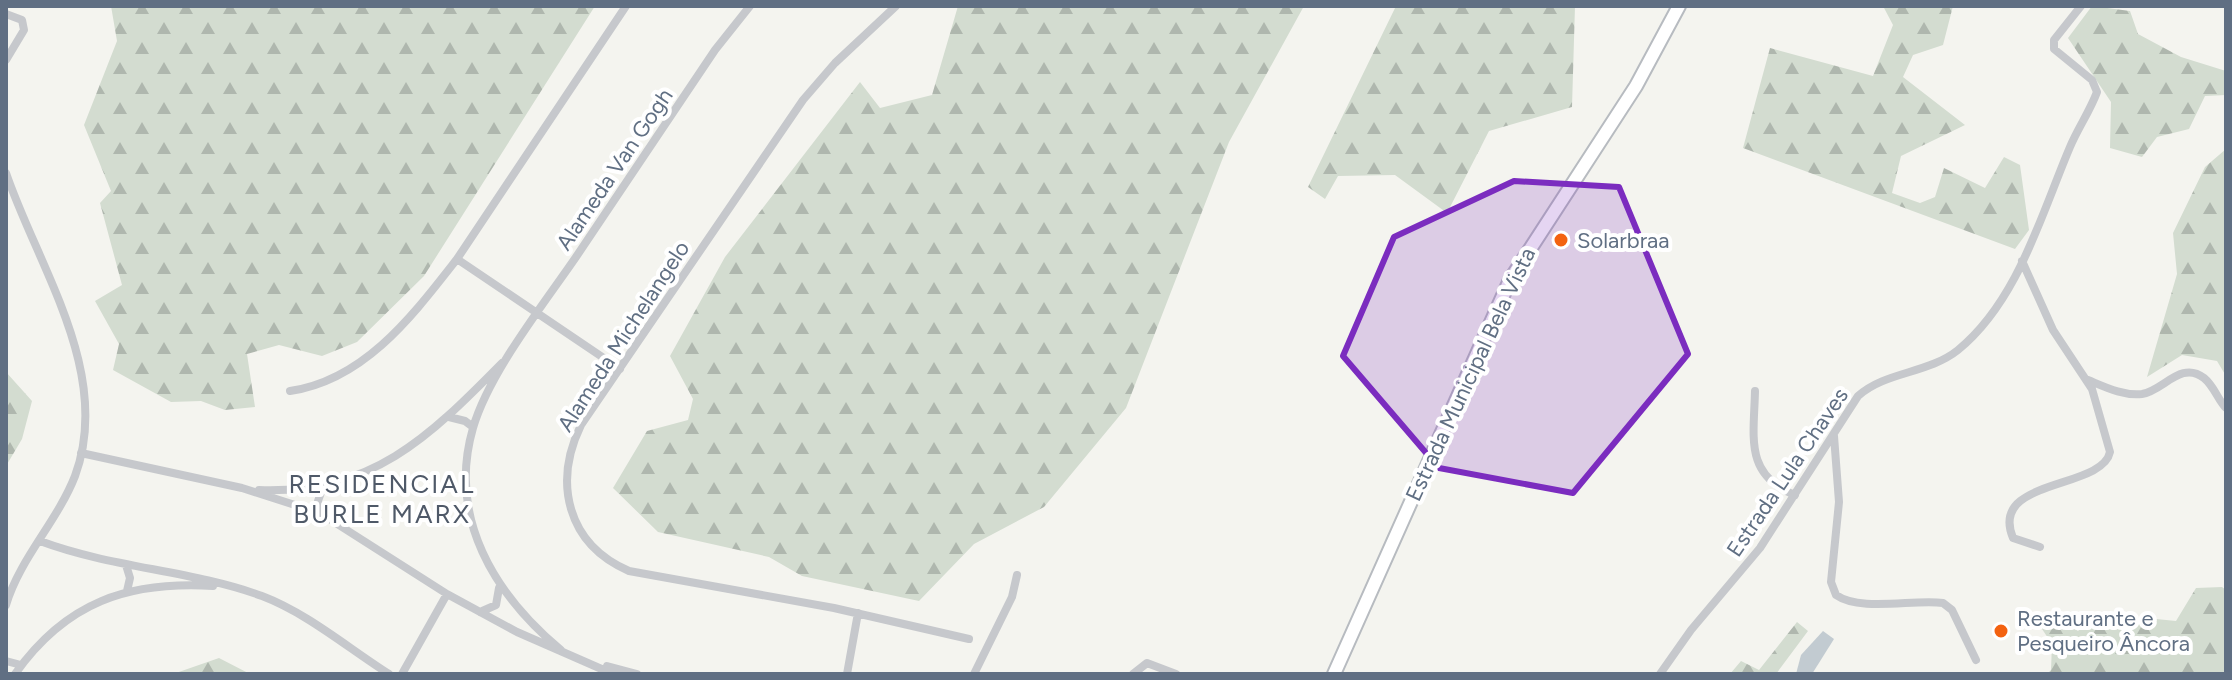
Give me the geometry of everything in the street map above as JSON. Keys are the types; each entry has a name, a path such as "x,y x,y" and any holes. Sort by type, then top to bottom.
{"main road":[{"name":"Estrada Municipal Bela Vista","path":"1334,674 1510,280 1636,86 1679,6"}],"street":[{"path":"290,391 325,383 375,351 426,298 457,259 626,6"},
{"name":"Alameda Van Gogh","path":"511,354 715,50 750,6"},
{"name":"Alameda Michelangelo","path":"896,6 835,63 803,100 581,425 565,476 569,506 588,544 601,557 629,571 858,613 969,639"},
{"name":"Estrada Lula Chaves","path":"1660,674 1691,630 1749,563 1834,436 1853,402 1864,391 1882,381 1944,359 1974,335 2022,261 2097,92 2092,80 2054,49 2054,40 2081,6"},
{"path":"6,14 22,20 24,30 6,60"},
{"path":"6,173 78,358 84,405 81,453 66,498 16,580 6,605"},
{"path":"457,259 620,369"},
{"path":"2022,261 2053,330 2087,380 2107,436 2110,457 2093,470 2030,494 2015,507 2010,526 2013,538 2040,547"},
{"path":"242,488 281,491 323,487 383,465 425,438 511,354"},
{"path":"511,354 473,427 467,498 479,548 499,587 530,624 561,650"},
{"path":"2087,380 2120,392 2143,394 2175,376 2193,373 2207,381 2226,408"},
{"path":"1755,391 1757,465 1771,484 1795,495"},
{"path":"449,417 465,421 473,427"},
{"path":"1834,436 1839,502 1831,582 1836,595 1859,601 1943,603 1952,610 1976,660"},
{"path":"81,453 242,488 320,513 479,612 613,674"},
{"path":"320,513 318,501 323,487"},
{"path":"40,541 126,565 230,587 277,603 389,674"},
{"path":"126,565 130,578 127,591"},
{"path":"974,674 1012,597 1017,575"},
{"path":"15,674 68,619 127,591 172,584 230,587"},
{"path":"479,612 496,605 499,587"},
{"path":"402,674 447,594"},
{"path":"847,674 858,613"},
{"path":"583,660 637,674"},
{"path":"6,661 21,665"},
{"path":"1133,674 1142,664 1152,663 1176,674"}],"highlighted area":[{"path":"1514,181 1619,187 1688,354 1573,493 1439,468 1343,356 1394,237"}],"green space":[{"path":"111,6 595,6 424,276 357,342 322,356 279,345 247,354 255,407 225,410 201,401 171,402 113,370 119,344 95,301 122,285 100,203 111,191 84,125 117,41"},
{"path":"958,6 1304,6 1229,142 1126,408 1044,507 974,544 919,601 802,576 769,557 658,532 613,488 647,431 688,420 693,399 670,356 725,257 860,82 880,108 932,95"},
{"path":"1396,6 1575,6 1572,107 1489,131 1447,213 1395,175 1338,176 1325,199 1308,187"},
{"path":"1883,6 1953,6 1943,45 1913,55 1903,77 1965,125 1901,156 1892,193 1920,203 1935,197 1944,168 1985,188 2004,157 2020,165 2029,230 2015,249 1743,148 1770,48 1873,76 1893,25"},
{"path":"2092,6 2130,11 2138,34 2181,57 2226,71 2226,95 2205,96 2189,129 2157,137 2142,157 2110,148 2111,102 2068,38"},
{"path":"2226,149 2226,376 2217,361 2182,355 2147,377 2177,274 2173,233 2205,167"},
{"path":"6,372 32,401 22,439 6,466"},
{"path":"2222,587 2226,590 2226,674 2047,674 2051,670 2052,644 2034,617 2057,618 2078,631 2097,613 2176,621 2196,588"},
{"path":"1797,622 1808,631 1776,674 1730,674 1741,661 1759,670"},
{"path":"219,658 250,674 173,674"}],"shaded area":[{"path":"1823,631 1834,639 1812,674 1796,674 1801,655"}],"place":[{"name":"Solarbraa","path":"1561,240"},
{"name":"Restaurante e Pesqueiro Âncora","path":"2001,631"}],"district":[{"name":"RESIDENCIAL BURLE MARX","path":"382,499"}]}
